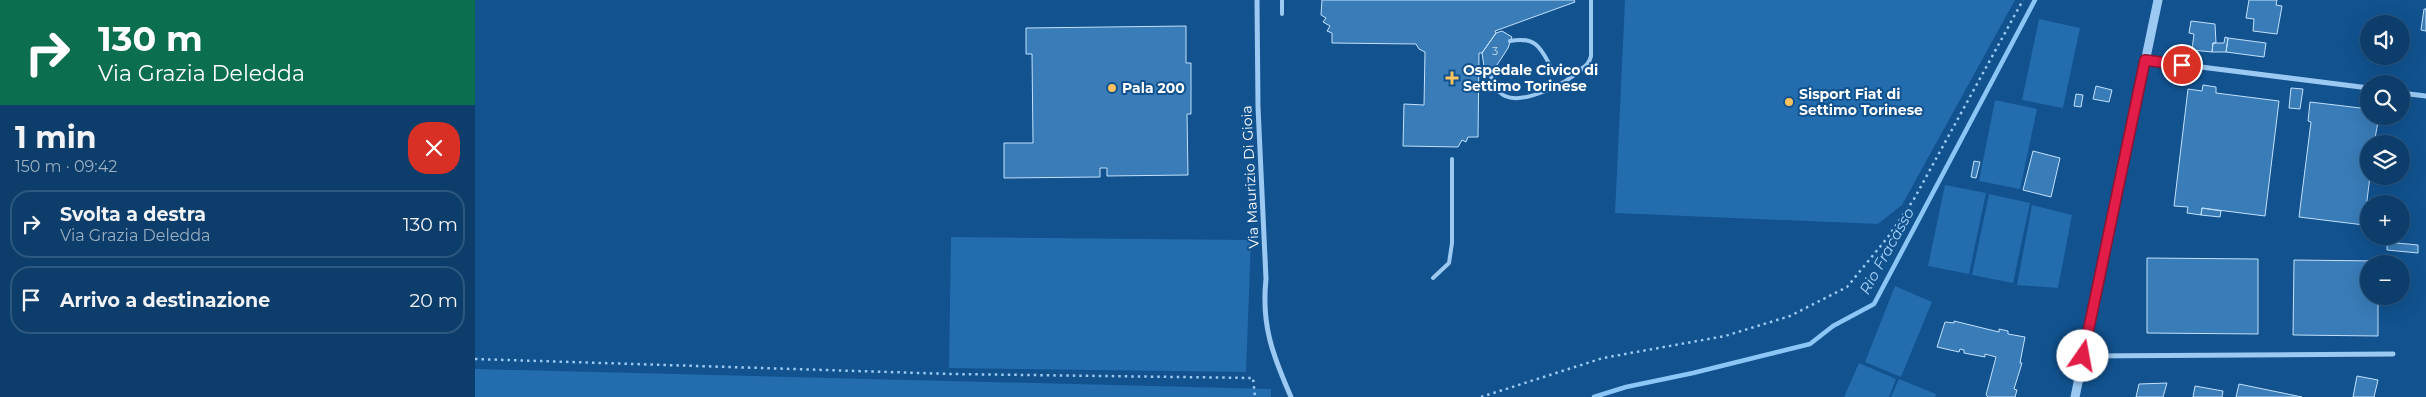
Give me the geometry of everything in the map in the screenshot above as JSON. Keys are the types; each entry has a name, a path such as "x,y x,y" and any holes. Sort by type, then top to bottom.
{"street":[{"name":"Via Maurizio Di Gioia","path":"1257,0 1258,107 1266,279 1263,304 1272,353 1291,397"},
{"path":"2075,397 2158,0"},
{"path":"2145,60 2360,87"},
{"path":"2410,93 2426,96"},
{"path":"2083,356 2393,354"}],"lane":[{"path":"1282,0 1282,14"},
{"path":"1489,70 1493,84 1505,96 1521,98 1549,90 1574,76 1589,63 1591,56 1591,0"},
{"path":"1510,42 1520,39 1534,43 1543,50 1555,74 1582,69"},
{"path":"1433,278 1449,263 1452,243 1452,159"}],"path":[{"path":"1481,397 1603,358 1725,336 1789,316 1847,287 1888,237 1914,200 2023,0"},
{"path":"475,359 952,374 1253,378 1255,397"}],"shaded area":[{"name":"Sisport Fiat di Settimo Torinese","path":"1625,0 2015,0 1902,205 1878,224 1615,213"},
{"path":"2039,19 2080,28 2063,108 2022,100"},
{"path":"1995,100 2037,109 2020,189 1979,181"},
{"path":"1945,185 1986,193 1969,274 1928,266"},
{"path":"1989,194 2030,203 2013,283 1972,275"},
{"path":"2032,205 2072,215 2058,288 2017,285"},
{"path":"951,237 1251,240 1246,372 949,368"},
{"path":"1895,286 1932,302 1901,377 1865,362"},
{"path":"1859,363 1896,379 1889,397 1844,397"},
{"path":"475,369 1271,389 1271,397 475,397"},
{"path":"1899,379 1936,394 1935,397 1891,397"}],"building":[{"name":"Ospedale Civico di Settimo Torinese","path":"1322,0 1574,0 1575,2 1495,31 1496,33 1482,53 1479,53 1478,137 1468,137 1466,142 1462,140 1458,147 1403,146 1404,104 1424,105 1425,52 1419,49 1416,44 1332,43 1332,33 1327,31 1330,26 1323,22 1326,18 1321,15"},
{"path":"2249,0 2277,0 2276,5 2282,6 2277,34 2253,31 2254,19 2246,18"},
{"path":"2424,9 2426,9 2426,31 2421,30"},
{"path":"2191,21 2215,24 2216,43 2213,43 2212,52 2192,50 2194,34 2189,33"},
{"name":"Pala 200","path":"1186,26 1186,63 1191,63 1191,114 1187,114 1188,175 1107,176 1107,168 1100,168 1100,177 1004,178 1004,143 1033,143 1032,54 1026,54 1026,28"},
{"name":"Ospedale Civico di Settimo Torinese","path":"1502,31 1512,37 1508,48 1497,65 1485,73 1482,53 1496,33"},
{"path":"2225,37 2228,38 2226,52 2212,52 2213,43 2224,43"},
{"path":"2228,38 2266,43 2264,57 2226,52"},
{"path":"2203,85 2216,87 2216,93 2279,101 2265,216 2202,208 2201,215 2187,213 2188,207 2174,206 2188,89 2202,91"},
{"path":"2096,86 2112,90 2109,102 2093,99"},
{"path":"2291,88 2303,89 2300,109 2289,108"},
{"path":"2076,94 2083,95 2081,107 2074,106"},
{"path":"2310,102 2360,108 2360,125 2377,125 2376,135 2360,135 2360,185 2369,185 2368,195 2360,195 2360,225 2299,217 2311,122 2308,121"},
{"path":"2033,151 2060,158 2051,197 2023,190"},
{"path":"1974,161 1980,162 1976,178 1971,177"},
{"path":"2202,208 2221,211 2220,217 2201,215"},
{"path":"2387,245 2418,245 2418,253 2387,250"},
{"path":"2147,258 2258,259 2258,334 2147,333"},
{"path":"2294,260 2360,261 2360,305 2378,305 2378,336 2293,335"},
{"path":"1954,321 1999,332 1999,329 2008,331 2008,334 2025,337 2020,363 2022,363 2014,389 2017,390 2015,397 1988,397 1986,395 1996,357 1985,354 1985,357 1964,353 1964,350 1960,349 1959,352 1937,347 1945,322 1954,323"},
{"path":"2357,376 2378,380 2374,397 2353,397"},
{"path":"2167,383 2163,397 2136,397 2139,384"},
{"path":"2239,384 2302,397 2236,397"},
{"path":"2195,386 2223,391 2222,397 2193,397"}],"waterway":[{"name":"Rio Fracasso","path":"1594,397 1626,387 1693,373 1810,344 1833,326 1874,304 2035,0"}],"place":[{"name":"Ospedale Civico di Settimo Torinese","path":"1452,78"},
{"name":"Pala 200","path":"1112,88"},
{"name":"Sisport Fiat di Settimo Torinese","path":"1789,102"}],"route":[{"path":"2083,356 2145,60 2182,65"}]}
